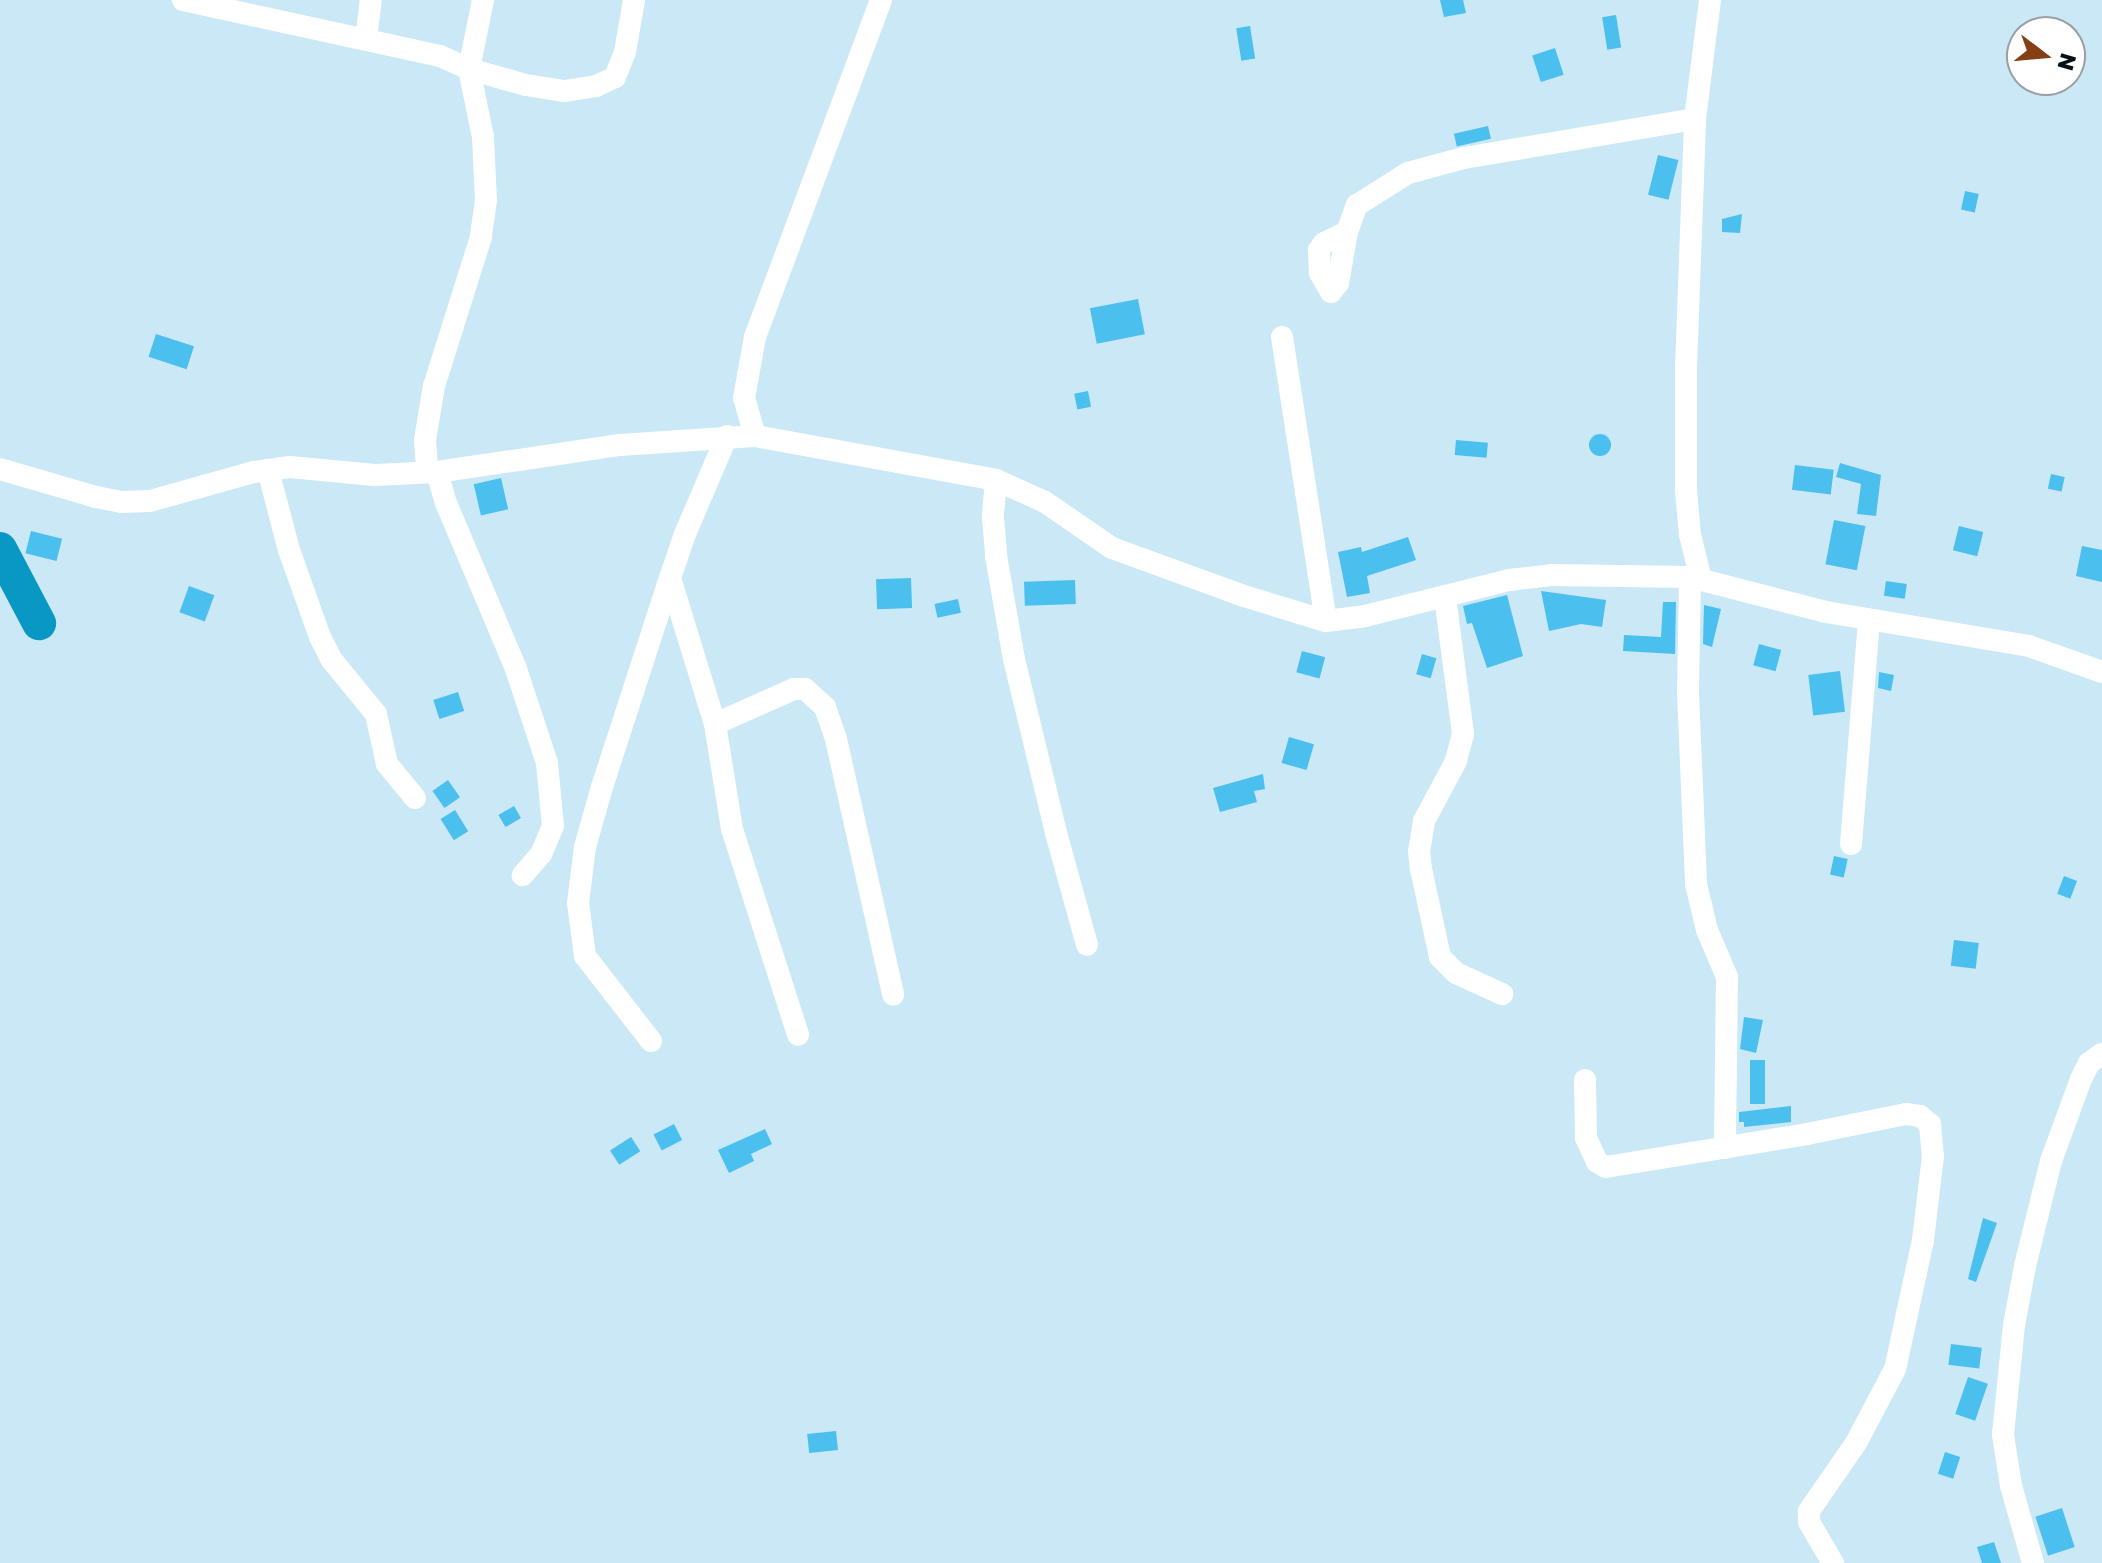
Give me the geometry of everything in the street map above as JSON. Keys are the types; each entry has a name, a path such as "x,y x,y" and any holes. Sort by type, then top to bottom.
{"street":[{"path":"183,0 440,56 469,69 526,85 565,91 607,83 615,77 625,52 634,0"},
{"path":"366,39 371,0"},
{"path":"483,0 469,69 483,137 486,200 481,237 469,280 434,386 425,440 432,472 515,666 547,763 553,826 541,854 523,875"},
{"path":"755,436 744,398 755,337 881,0"},
{"path":"1710,0 1695,119 1688,294 1686,490 1696,578 1688,692 1696,884 1707,930 1727,977 1725,1148"},
{"path":"1347,232 1357,205 1408,173 1464,158 1695,119"},
{"path":"1282,337 1326,621"},
{"path":"651,1041 585,956 578,903 585,847 685,534 727,436"},
{"path":"0,469 121,502 150,501 268,470 311,467 375,475 432,472 591,449 755,436 996,480 1045,502 1112,548 1255,600 1326,621 1365,616 1509,580 1552,575 1696,578 1869,620 2029,646 2102,672"},
{"path":"268,470 289,550 320,637 331,659 376,714 387,764 415,798"},
{"path":"996,480 993,518 996,556 1014,659 1087,945"},
{"path":"670,578 715,724 729,818 798,1035"},
{"path":"1445,597 1463,734 1456,761 1424,821 1419,851 1421,869 1440,957 1456,973 1502,994"},
{"path":"1851,844 1869,620"},
{"path":"715,724 794,689 805,689 825,707 836,739 893,995"},
{"path":"2033,1563 2011,1486 2003,1435 2014,1325 2025,1266 2059,1134 2089,1063 2102,1054"},
{"path":"1585,1080 1586,1138 1597,1162 1606,1167 1906,1114 1926,1119 1933,1131 1923,1240 1895,1369 1856,1443 1809,1511 1809,1522 1833,1563"}],"building":[{"path":"1440,0 1463,0 1466,13 1444,17"},
{"path":"1616,15 1621,48 1607,50 1602,17"},
{"path":"1250,26 1255,59 1241,61 1236,28"},
{"path":"1555,48 1564,75 1541,82 1532,55"},
{"path":"1488,126 1491,139 1457,147 1454,134"},
{"path":"1658,155 1678,160 1668,200 1648,195"},
{"path":"1965,191 1979,194 1975,212 1961,210"},
{"path":"1742,214 1740,233 1722,232 1722,219"},
{"path":"1138,299 1145,334 1097,344 1090,308"},
{"path":"156,334 194,346 187,369 149,357"},
{"path":"1088,391 1091,407 1077,409 1074,394"},
{"path":"1600,434 1608,437 1611,445 1608,453 1600,456 1592,453 1589,445 1592,437"},
{"path":"1456,440 1488,443 1487,458 1455,455"},
{"path":"1840,463 1881,475 1876,516 1857,514 1861,484 1836,477"},
{"path":"1795,465 1834,470 1831,495 1792,490"},
{"path":"2051,474 2065,477 2062,492 2048,489"},
{"path":"501,478 508,509 481,515 474,484"},
{"path":"1834,520 1865,526 1857,570 1825,564"},
{"path":"1959,526 1983,532 1977,556 1953,550"},
{"path":"31,531 62,539 56,561 25,553"},
{"path":"1408,537 1416,560 1367,576 1370,593 1347,597 1338,552 1361,547 1362,552"},
{"path":"2082,546 2102,550 2102,582 2076,576"},
{"path":"911,578 912,608 877,609 876,579"},
{"path":"1075,580 1076,604 1025,606 1024,582"},
{"path":"1886,581 1907,584 1905,599 1884,596"},
{"path":"189,586 214,595 205,622 179,612"},
{"path":"1541,591 1606,600 1602,627 1581,624 1549,631"},
{"path":"1507,595 1523,656 1487,668 1472,623 1467,624 1463,606"},
{"path":"958,599 961,613 937,618 935,604"},
{"path":"1663,602 1676,602 1675,654 1623,651 1624,635 1661,637"},
{"path":"1704,605 1721,609 1712,647 1703,644"},
{"path":"1759,644 1781,650 1776,671 1753,665"},
{"path":"1302,651 1325,657 1319,678 1296,672"},
{"path":"1422,654 1436,658 1431,678 1416,674"},
{"path":"1840,671 1845,712 1813,716 1808,675"},
{"path":"1879,672 1894,675 1891,691 1878,688"},
{"path":"458,692 464,711 439,719 433,700"},
{"path":"1289,737 1314,744 1307,770 1282,763"},
{"path":"1263,774 1265,789 1254,791 1257,802 1220,812 1213,788"},
{"path":"448,780 460,797 444,808 432,791"},
{"path":"514,806 521,818 505,827 498,815"},
{"path":"455,810 468,831 454,840 441,819"},
{"path":"1834,856 1848,859 1844,877 1830,875"},
{"path":"2064,876 2077,881 2070,899 2057,894"},
{"path":"1954,940 1979,943 1976,969 1951,966"},
{"path":"1744,1017 1763,1020 1756,1053 1740,1049"},
{"path":"1750,1060 1765,1060 1765,1104 1750,1104"},
{"path":"1791,1106 1791,1122 1744,1127 1744,1122 1739,1122 1739,1112"},
{"path":"674,1124 682,1140 662,1150 654,1134"},
{"path":"765,1129 772,1144 751,1154 754,1161 729,1173 718,1150"},
{"path":"631,1137 640,1151 619,1165 610,1151"},
{"path":"1983,1218 1997,1223 1976,1282 1968,1279"},
{"path":"1951,1344 1982,1348 1979,1369 1948,1365"},
{"path":"1968,1377 1988,1384 1975,1421 1955,1414"},
{"path":"836,1431 838,1450 809,1453 807,1434"},
{"path":"1945,1452 1960,1457 1953,1479 1938,1474"},
{"path":"2062,1508 2075,1547 2048,1556 2035,1517"},
{"path":"1994,1542 2001,1563 1982,1563 1977,1547"}],"waterway":[{"path":"0,549 39,623"}]}
